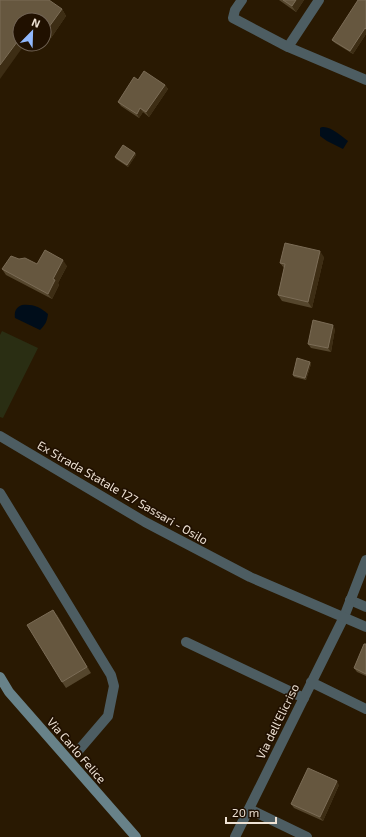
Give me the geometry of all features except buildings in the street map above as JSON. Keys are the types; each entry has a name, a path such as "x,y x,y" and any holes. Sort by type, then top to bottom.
{"main road":[{"name":"Via Carlo Felice","path":"0,678 9,692 136,837"}],"street":[{"path":"242,0 235,10 233,18 288,47 366,80"},
{"path":"288,47 319,0"},
{"name":"Ex Strada Statale 127 Sassari - Osilo","path":"0,436 151,526 250,577 366,627"},
{"path":"0,493 111,675 114,686 108,716 78,751"},
{"name":"Via dell'Elicriso","path":"235,837 344,617 366,560"},
{"path":"350,600 366,607"},
{"path":"186,642 304,698"},
{"path":"311,682 366,709"},
{"path":"249,809 307,837"}],"green space":[{"path":"2,331 38,348 3,418 0,417 0,335"}],"water":[{"path":"320,128 329,128 348,141 343,149 320,136"},
{"path":"22,305 36,306 48,314 46,323 40,330 15,318 16,310"}]}
